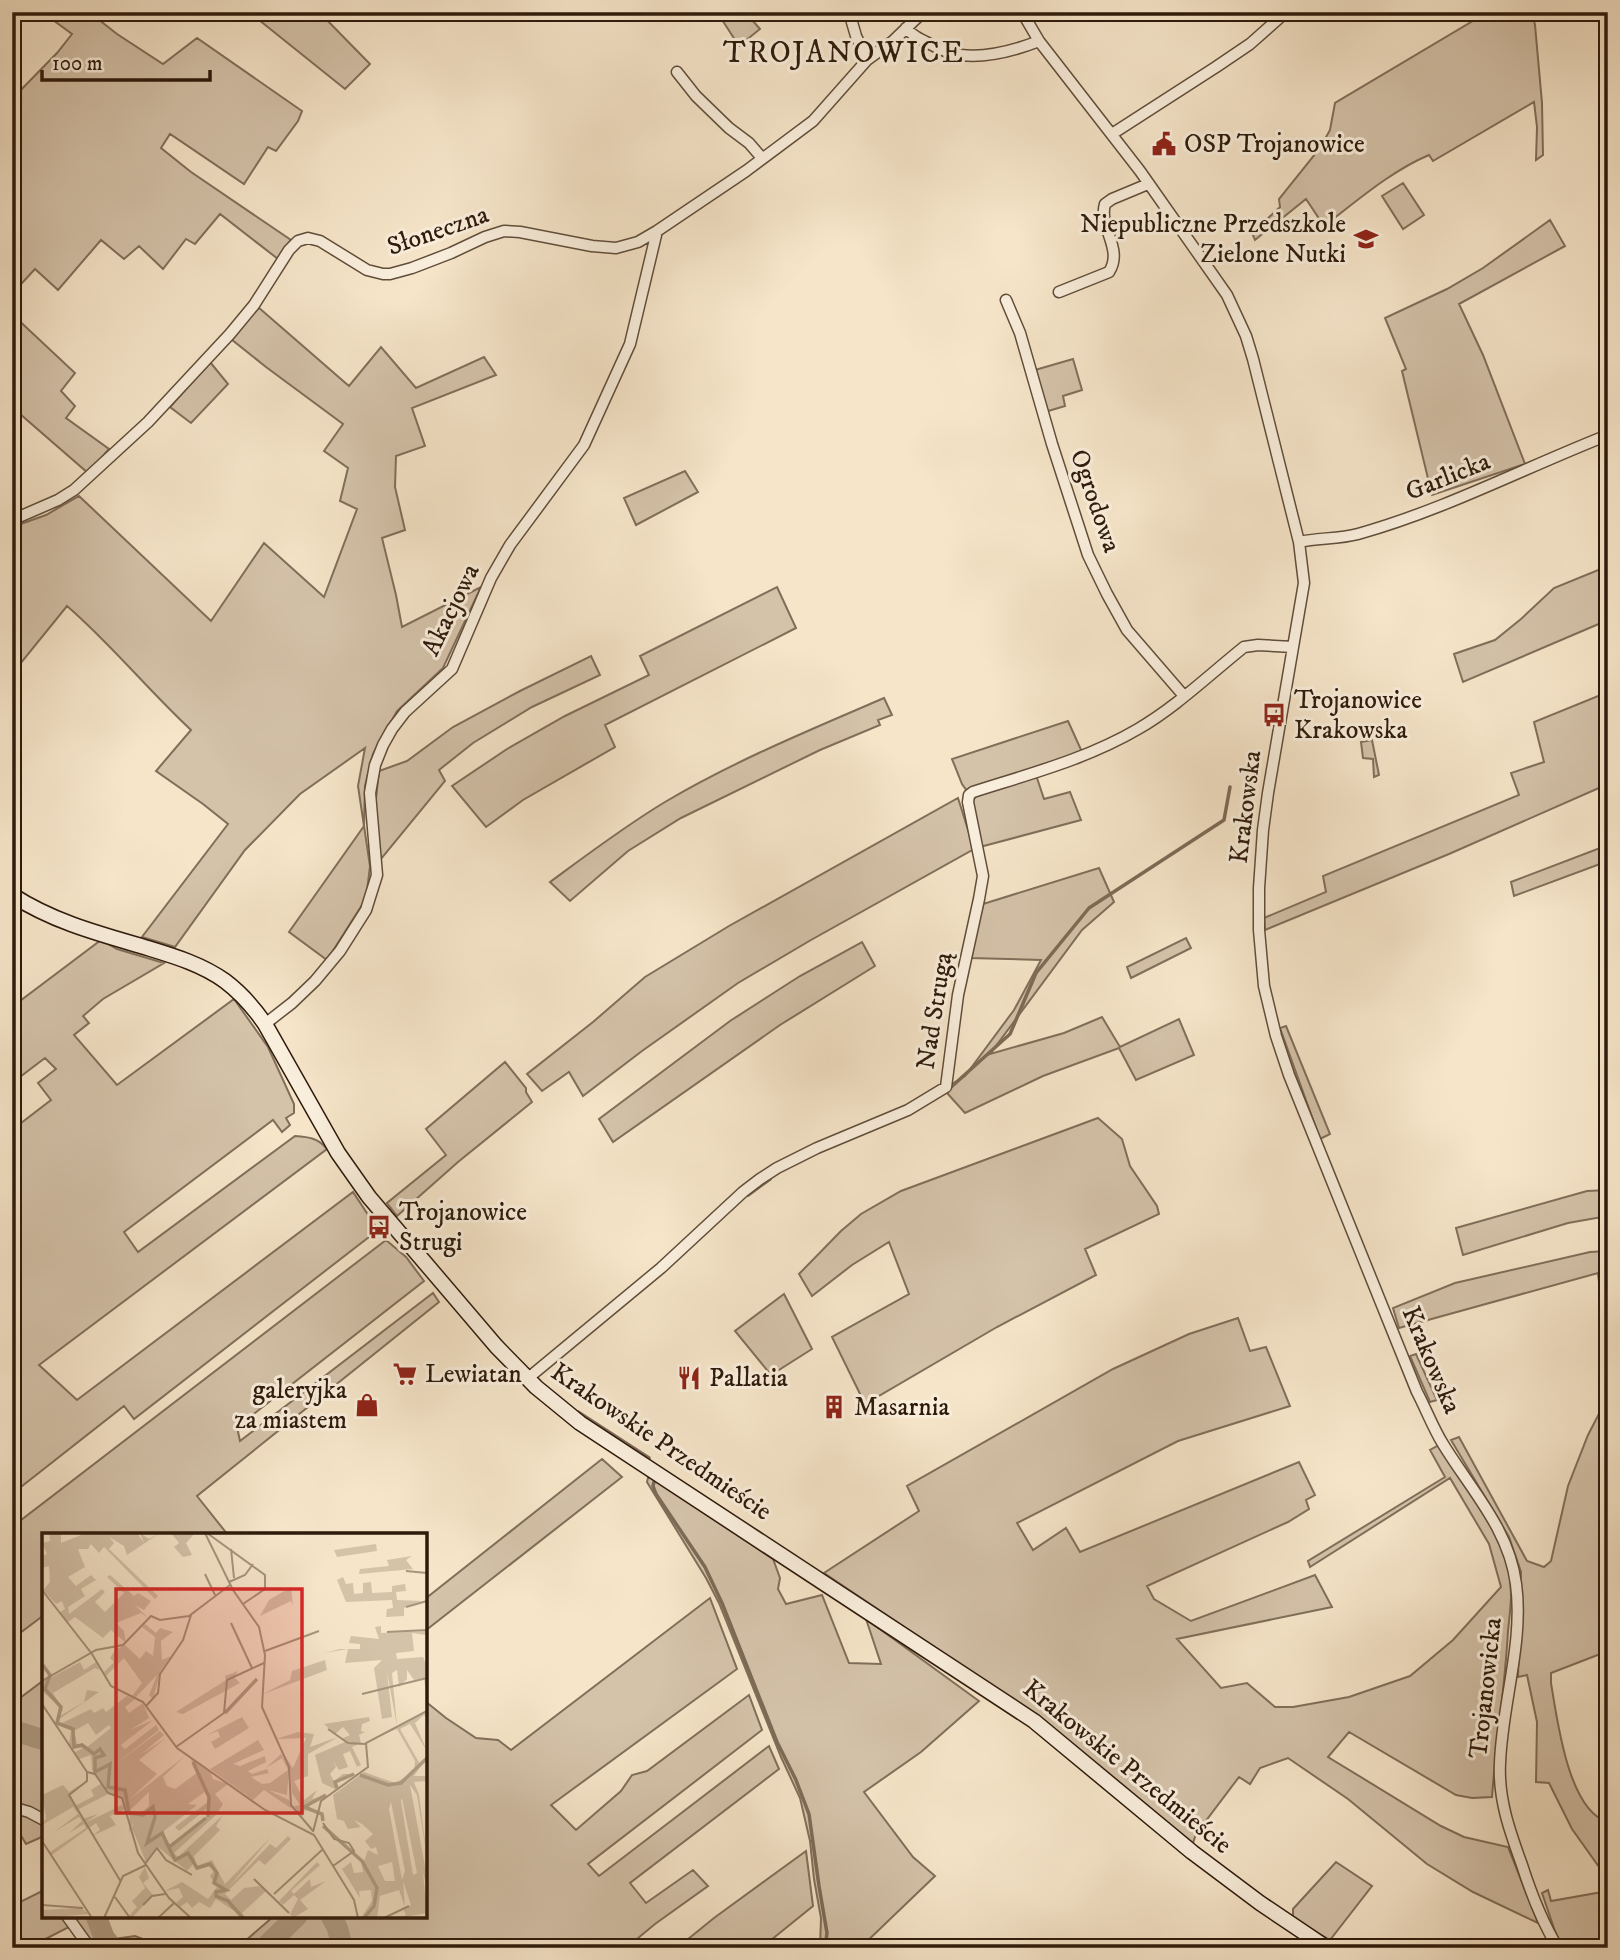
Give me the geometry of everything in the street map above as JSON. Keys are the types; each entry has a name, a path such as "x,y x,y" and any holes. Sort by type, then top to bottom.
{"main road":[{"name":"Krakowskie Przedmieście","path":"12,895 75,926 198,966 237,991 265,1024 351,1173 480,1328 527,1379 580,1423 1034,1721 1192,1852 1250,1896 1327,1948"}],"street":[{"path":"849,12 867,60"},
{"name":"Słoneczna","path":"12,520 74,490 140,430 230,334 254,305 289,250 303,239 320,241 367,270 390,274 412,268 504,231 616,248 638,242 746,171 813,121 867,60 923,12"},
{"name":"Krakowska","path":"1022,12 1039,41 1112,134 1227,295 1246,337 1299,542 1304,583 1263,830 1259,930 1264,986 1276,1036 1297,1095 1413,1382 1442,1443"},
{"path":"1112,134 1216,68 1250,44 1286,12"},
{"path":"906,28 922,40 960,55 995,53 1039,41"},
{"path":"677,72 696,96 762,158"},
{"path":"1059,292 1109,272 1114,258 1104,217 1105,204 1148,184"},
{"name":"Akacjowa","path":"265,1024 315,981 340,951 366,910 377,875 370,793 375,765 383,745 404,712 452,669 491,578 510,545 584,445 629,344 657,231"},
{"name":"Ogrodowa","path":"1006,300 1020,332 1088,555 1127,630 1184,695"},
{"name":"Garlicka","path":"1299,542 1354,535 1404,519 1467,496 1608,435"},
{"name":"Nad Strugą","path":"527,1379 661,1268 743,1192 761,1179 817,1148 908,1110 946,1087 958,995 983,876 968,802 973,792 1096,751 1140,728 1244,647 1293,647"},
{"name":"Trojanowicka","path":"1442,1443 1494,1521 1512,1559 1517,1585 1517,1619 1500,1763 1501,1792 1506,1820 1530,1889 1558,1948"},
{"path":"12,1807 42,1820"},
{"path":"68,1918 90,1948"}],"shaded area":[{"path":"42,12 89,12 163,64 197,38 302,111 276,151 268,147 244,184 170,134 161,148 191,172 291,240 278,259 220,214 195,244 186,239 163,269 139,246 124,259 101,240 58,290 35,269 12,294 12,99 72,34"},
{"path":"249,12 319,12 370,64 345,89"},
{"path":"717,12 745,12 760,29 739,46"},
{"path":"1488,12 1532,12 1542,103 1543,155 1536,160 1537,127 1534,102 1433,161 1429,155 1401,169 1324,226 1306,199 1255,240 1252,233 1280,207 1279,199 1320,148 1330,130 1335,103"},
{"path":"1403,183 1424,215 1403,229 1382,196"},
{"path":"1550,220 1565,246 1459,304 1483,355 1525,464 1432,495 1402,371 1406,369 1385,318 1447,289 1483,268"},
{"path":"258,307 349,386 381,347 416,388 484,357 496,375 412,408 425,446 396,456 395,487 405,530 382,538 402,627 481,587 443,668 397,711 373,754 365,786 364,826 358,786 365,748 300,794 245,850 175,947 142,937 228,824 156,771 191,730 67,606 12,674 12,527 46,515 79,496 211,621 264,543 324,597 357,509 340,501 348,468 324,451 343,424 231,339"},
{"path":"12,314 75,373 61,391 75,406 66,418 109,449 88,473 12,407"},
{"path":"1073,359 1082,390 1063,396 1065,406 1045,412 1035,370"},
{"path":"210,362 228,384 191,423 170,407"},
{"path":"685,471 698,492 636,525 624,498"},
{"path":"1608,566 1608,620 1463,682 1454,654 1495,640 1554,588"},
{"path":"777,587 796,628 605,725 615,747 523,800 486,827 452,786 507,749 565,716 649,675 640,656"},
{"path":"591,656 600,675 532,707 473,743 439,770 445,781 381,859 374,817 379,771 407,761 453,727"},
{"path":"1608,692 1608,784 1449,854 1265,930 1264,918 1326,892 1323,876 1519,795 1511,773 1544,762 1534,722"},
{"path":"884,698 892,715 878,720 880,725 820,750 681,818 628,851 570,901 550,882 607,840 691,787"},
{"path":"1068,721 1082,752 967,791 962,784 952,759"},
{"path":"1372,740 1379,775 1374,777 1373,759 1363,758 1361,742"},
{"path":"1036,775 1044,799 1070,792 1081,820 980,847 971,804 976,796"},
{"path":"958,798 974,849 738,983 583,1096 569,1072 542,1091 527,1074 645,977 729,926"},
{"path":"364,826 370,866 367,891 362,905 327,960 289,932"},
{"path":"1608,845 1608,861 1514,896 1511,882"},
{"path":"1099,868 1114,902 1082,930 990,1054 1064,1033 1102,1017 1120,1047 1179,1019 1194,1055 1136,1080 1119,1048 1043,1076 965,1113 947,1093 949,1086 965,1076 1014,1010 1041,960 970,958 983,904"},
{"path":"1186,938 1191,948 1131,978 1127,967"},
{"path":"101,940 117,949 164,963 103,999 83,1016 89,1023 74,1035 117,1085 234,999 268,1047 294,1104 294,1113 286,1118 290,1125 282,1132 273,1120 124,1232 138,1252 295,1136 313,1139 327,1149 39,1365 77,1400 353,1192 378,1230 134,1419 124,1406 12,1494 12,1130 51,1100 38,1083 56,1069 45,1058 12,1083 12,1007"},
{"path":"862,942 875,966 780,1025 613,1142 599,1119 730,1021 800,976"},
{"path":"1286,1026 1330,1134 1320,1139 1280,1028"},
{"path":"505,1062 526,1088 532,1102 397,1216 387,1203 446,1155 426,1129"},
{"path":"1098,1118 1122,1139 1130,1166 1157,1206 1159,1214 1085,1249 1096,1275 997,1327 865,1404 832,1337 909,1294 889,1242 852,1265 812,1296 799,1274 861,1214 901,1191"},
{"path":"1608,1190 1608,1216 1568,1223 1463,1255 1456,1228 1587,1191"},
{"path":"386,1240 406,1257 424,1281 237,1427 240,1441 433,1293 439,1302 197,1496 226,1533 42,1533 42,1616 12,1639 12,1527"},
{"path":"1608,1251 1608,1300 1601,1300 1598,1273 1399,1328 1393,1308 1455,1283 1590,1252"},
{"path":"784,1294 812,1349 771,1375 735,1331"},
{"path":"1238,1318 1250,1351 1266,1347 1290,1406 1178,1441 1017,1523 1033,1550 1066,1528 1080,1552 1299,1462 1315,1495 1306,1500 1309,1509 1288,1522 1147,1586 1154,1599 1191,1621 1315,1575 1332,1607 1177,1639 1221,1688 1247,1683 1275,1707 1293,1707 1349,1697 1410,1676 1453,1640 1501,1587 1489,1544 1450,1478 1310,1567 1308,1561 1445,1477 1430,1450 1439,1445 1498,1538 1509,1572 1510,1609 1492,1797 1472,1798 1456,1795 1349,1732 1328,1757 1441,1826 1464,1837 1508,1847 1538,1923 1473,1892 1427,1864 1348,1799 1288,1758 1260,1768 1250,1784 1239,1777 1196,1834 1193,1843 1035,1715 824,1573 919,1511 907,1486 1113,1369 1189,1334"},
{"path":"1416,1354 1437,1400 1430,1402 1410,1356"},
{"path":"1601,1410 1608,1412 1608,1651 1551,1673 1551,1683 1561,1739 1574,1782 1583,1801 1594,1814 1608,1822 1608,1886 1599,1867 1572,1829 1549,1783 1536,1782 1537,1722 1527,1675 1518,1677 1521,1572 1509,1537 1451,1440 1459,1437 1527,1561 1544,1567 1551,1561 1568,1486"},
{"path":"602,1459 622,1477 427,1629 427,1597"},
{"path":"648,1478 652,1478 773,1559 780,1578 778,1589 786,1604 822,1595 849,1663 881,1664 866,1619 979,1701 921,1752 864,1792 913,1857 935,1876 860,1948 820,1948 821,1918 810,1841 800,1798 719,1603 647,1482"},
{"path":"710,1598 737,1669 551,1805 576,1830 621,1791 632,1775 647,1771 749,1695 762,1730 588,1864 599,1876 769,1746 779,1769 630,1883 646,1903 693,1870 708,1886 626,1948 237,1948 272,1918 427,1918 427,1703 476,1738 498,1740 511,1750"},
{"path":"42,1682 42,1813 12,1803 12,1704"},
{"path":"12,1810 42,1823 42,1837 26,1844 12,1820"},
{"path":"806,1851 813,1906 761,1948 677,1948 714,1918"},
{"path":"1336,1862 1372,1886 1330,1940 1293,1919 1293,1909"},
{"path":"1548,1890 1551,1901 1608,1891 1608,1948 1564,1948 1558,1940 1542,1893"},
{"path":"42,1891 42,1918 65,1918 71,1926 28,1948 12,1948 12,1906"},
{"path":"74,1918 107,1918 106,1926 114,1939 135,1936 167,1948 94,1948"}],"waterway":[{"path":"950,1088 1010,1034 1036,973 1089,908 1224,820 1230,787"},
{"path":"748,1195 770,1179"},
{"path":"578,1412 649,1458"},
{"path":"654,1482 656,1494 705,1567 722,1603 777,1742 809,1814 827,1933 825,1948"},
{"path":"12,1730 42,1739"},
{"path":"97,1918 104,1937 112,1948"},
{"path":"264,1948 295,1918"},
{"path":"332,1918 343,1948"}],"place":[{"name":"OSP Trojanowice","path":"1164,144"},
{"name":"Niepubliczne Przedszkole Zielone Nutki","path":"1366,239"},
{"name":"Trojanowice Krakowska","path":"1274,715"},
{"name":"Trojanowice Strugi","path":"379,1227"},
{"name":"Lewiatan","path":"405,1374"},
{"name":"Pallatia","path":"689,1378"},
{"name":"galeryjka za miastem","path":"367,1405"},
{"name":"Masarnia","path":"834,1407"}],"district":[{"name":"TROJANOWICE","path":"844,53"}]}
